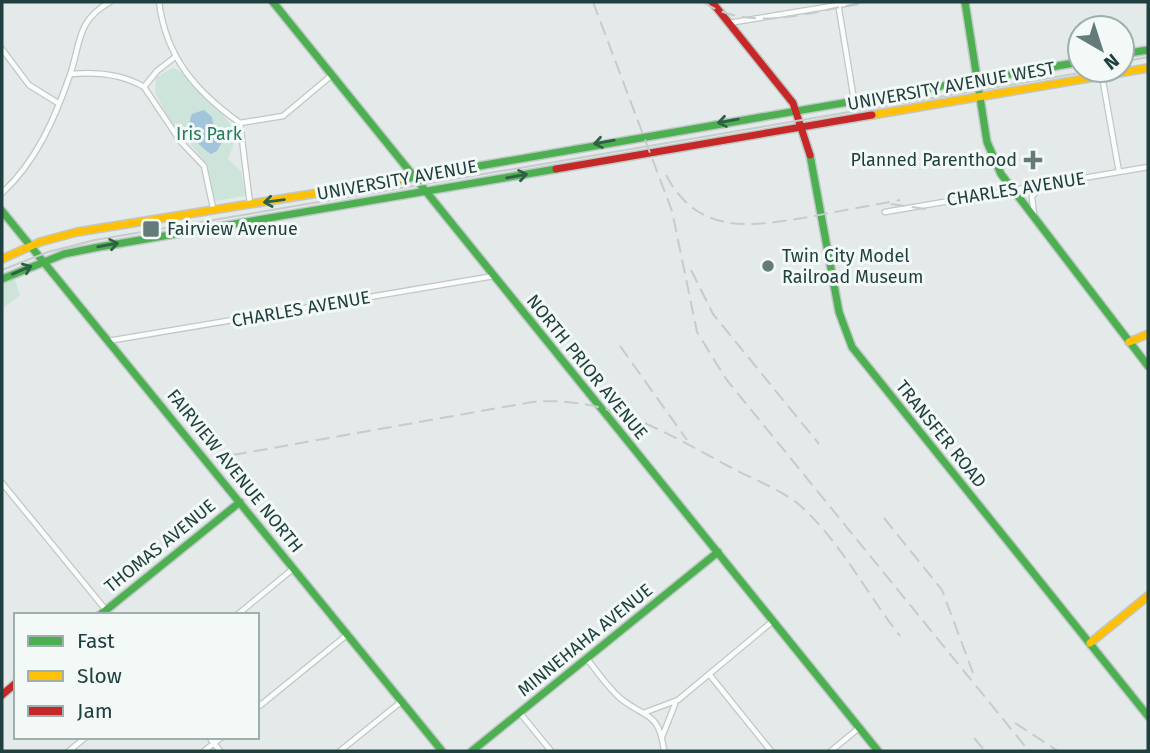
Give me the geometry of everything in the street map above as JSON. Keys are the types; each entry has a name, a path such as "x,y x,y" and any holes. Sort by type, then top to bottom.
{"main road":[{"name":"NORTH PRIOR AVENUE","path":"273,2 878,751"},
{"path":"712,2 796,109"},
{"path":"965,2 987,142 1011,189 1148,366"},
{"name":"UNIVERSITY AVENUE WEST","path":"796,109 1066,64"},
{"name":"UNIVERSITY AVENUE WEST","path":"801,128 1066,82"},
{"name":"TRANSFER ROAD","path":"796,109 817,187 839,312 847,337 858,356 1148,716"},
{"name":"UNIVERSITY AVENUE","path":"2,259 30,246 77,232 796,109"},
{"name":"UNIVERSITY AVENUE","path":"2,279 42,262 88,249 801,128"},
{"name":"FAIRVIEW AVENUE NORTH","path":"2,211 442,751"},
{"path":"1129,342 1148,334"},
{"name":"THOMAS AVENUE","path":"105,613 240,502"},
{"name":"MINNEHAHA AVENUE","path":"472,751 718,552"},
{"path":"1090,643 1148,596"}],"street":[{"path":"2,193 35,153 71,74 85,23 110,2"},
{"path":"159,2 168,45 175,57 193,81 240,123 250,204"},
{"path":"729,23 856,2"},
{"path":"838,3 854,100"},
{"path":"2,49 29,85 58,103"},
{"path":"144,87 157,71 175,57"},
{"path":"71,74 102,74 135,82 144,87 181,142 204,166 213,208"},
{"path":"240,123 284,116 332,75"},
{"path":"1103,84 1119,172"},
{"name":"CHARLES AVENUE","path":"885,212 1148,167"},
{"path":"1035,219 1031,197 1041,184"},
{"name":"CHARLES AVENUE","path":"108,341 494,276"},
{"path":"2,483 105,613"},
{"path":"239,613 294,568"},
{"path":"664,751 662,737 667,718 678,700 773,621"},
{"path":"259,706 348,634"},
{"path":"587,659 621,699 646,712 662,737"},
{"path":"709,674 771,751"},
{"path":"646,712 678,700"},
{"path":"340,751 402,701"},
{"path":"520,713 551,751"},
{"path":"831,751 859,728"},
{"path":"69,751 84,739"},
{"path":"210,739 220,751"},
{"path":"204,751 220,739"}],"green space":[{"name":"Iris Park","path":"173,68 196,86 231,126 234,139 228,159 241,171 246,196 214,201 208,165 169,119 155,92 156,77"},
{"path":"14,277 20,295 2,309 2,283"}],"water":[{"path":"204,110 212,117 215,133 222,142 217,151 211,154 197,142 190,127 192,114"}],"tram line":[{"path":"1136,59 1148,57"},
{"path":"2,270 48,252 95,240 1066,75"}],"railway":[{"path":"593,2 672,211 697,332 726,379 1029,751"},
{"path":"703,2 722,12 762,18 804,14 866,2"},
{"path":"666,175 678,194 693,208 708,217 743,224 803,218 900,200"},
{"path":"891,204 932,210"},
{"path":"691,270 713,314 819,444"},
{"path":"620,346 687,440"},
{"path":"233,455 532,402 586,404 635,419 659,430 796,502 818,523 843,554 900,636"},
{"path":"884,518 942,590 973,673"},
{"path":"1015,723 1058,751"},
{"path":"974,738 985,751"}],"traffic: fast":[{"path":"273,2 878,751"},
{"path":"965,2 987,142 1001,174 1148,366"},
{"path":"1136,52 1148,50"},
{"path":"398,180 1066,64"},
{"path":"810,155 839,312 852,347 1148,716"},
{"path":"2,279 64,254 99,247 556,169"},
{"path":"2,211 442,751"},
{"path":"102,613 240,502"},
{"path":"472,751 718,552"}],"traffic: slow":[{"path":"872,115 1148,68"},
{"path":"2,259 40,242 77,232 398,180"},
{"path":"1129,342 1148,334"},
{"path":"1090,643 1148,596"}],"traffic: jam":[{"path":"712,2 793,103 810,155"},
{"path":"556,169 872,115"},
{"path":"2,695 14,685"}],"place":[{"name":"Planned Parenthood","path":"1033,160"},
{"name":"Fairview Avenue","path":"151,229"},
{"name":"Twin City Model Railroad Museum","path":"768,266"}]}
